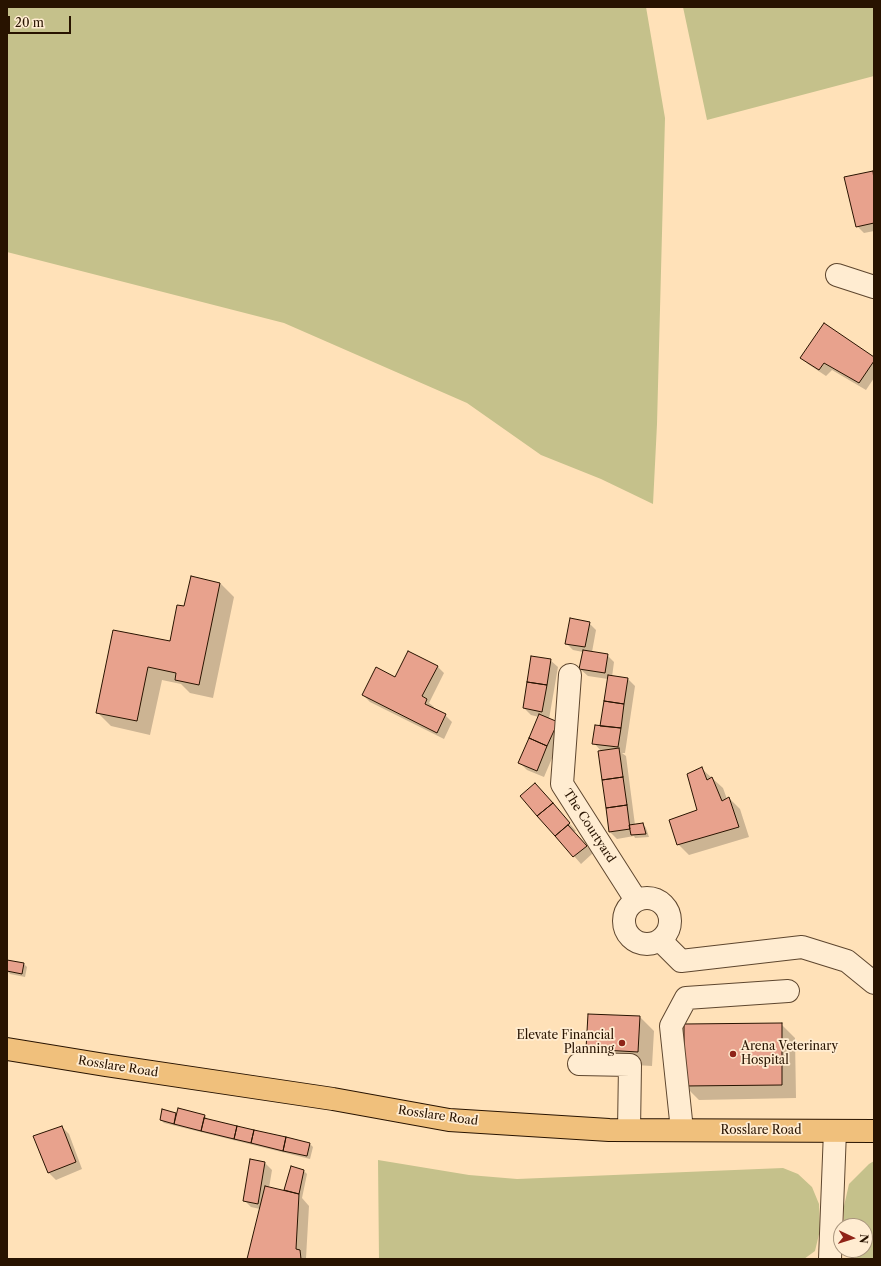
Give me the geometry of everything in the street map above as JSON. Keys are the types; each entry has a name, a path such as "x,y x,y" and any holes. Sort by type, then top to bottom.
{"main road":[{"name":"Rosslare Road","path":"7,1049 105,1066 333,1099 449,1120 629,1130 874,1131"}],"street":[{"path":"837,275 874,287"},
{"name":"The Courtyard","path":"570,675 562,784 636,900"},
{"path":"651,898 658,900 664,905 670,920 666,934 660,940 646,944 638,942 627,933 624,926 624,918 626,911 636,900 651,898"},
{"path":"660,940 681,961 802,947 847,961 874,984"},
{"path":"682,1130 671,1026 686,998 788,991"},
{"path":"579,1064 630,1065 629,1130"},
{"path":"830,1259 835,1131"}],"shaded area":[{"path":"7,7 646,7 665,118 657,424 653,504 601,479 541,455 467,403 284,323 7,252"},
{"path":"683,7 874,7 874,76 707,120"},
{"path":"378,1160 469,1175 517,1179 783,1168 798,1174 812,1187 819,1204 820,1230 815,1251 804,1259 379,1259"},
{"path":"874,1161 874,1259 856,1259 855,1258 873,1258 873,1218 844,1218 844,1206 849,1184"}],"building":[{"path":"873,171 874,223 856,227 844,177"},
{"path":"824,323 874,357 874,361 859,383 824,363 819,370 800,358"},
{"path":"191,576 220,583 199,685 175,680 176,673 148,667 137,721 96,713 113,630 170,641 177,605 184,606"},
{"path":"570,618 590,622 585,647 565,644"},
{"path":"583,650 608,654 605,673 579,669"},
{"path":"408,651 438,666 422,696 427,699 425,704 446,714 437,733 362,695 376,667 395,677"},
{"path":"531,656 551,659 547,685 527,682"},
{"path":"608,675 628,678 624,704 604,701"},
{"path":"527,682 547,685 542,712 523,708"},
{"path":"604,701 624,704 621,728 600,726"},
{"path":"539,714 558,722 547,746 529,738"},
{"path":"595,725 621,728 618,747 592,744"},
{"path":"529,738 547,746 537,771 518,763"},
{"path":"619,748 623,777 602,780 598,751"},
{"path":"702,767 707,780 712,777 722,801 729,797 739,827 677,845 669,820 697,810 687,774"},
{"path":"623,777 627,805 606,808 602,780"},
{"path":"535,783 553,803 537,816 520,796"},
{"path":"553,803 570,823 555,836 537,816"},
{"path":"627,805 630,829 609,832 606,808"},
{"path":"643,823 646,834 631,835 629,825"},
{"path":"568,825 587,846 573,857 555,836"},
{"path":"7,960 24,963 22,974 7,971"},
{"path":"588,1014 640,1016 638,1052 586,1049"},
{"name":"Arena Veterinary Hospital","path":"782,1023 782,1085 684,1086 684,1024"},
{"path":"178,1108 205,1115 201,1131 174,1124"},
{"path":"162,1109 176,1113 174,1124 160,1120"},
{"path":"204,1118 237,1126 234,1139 201,1131"},
{"path":"62,1126 76,1162 48,1173 33,1136"},
{"path":"237,1126 254,1130 251,1143 234,1139"},
{"path":"254,1130 286,1137 283,1151 251,1143"},
{"path":"286,1137 310,1143 307,1156 283,1151"},
{"path":"250,1159 265,1162 258,1204 243,1201"},
{"path":"291,1166 304,1170 299,1194 284,1190"},
{"path":"265,1186 299,1194 296,1249 300,1250 301,1259 247,1259"}],"place":[{"name":"Elevate Financial Planning","path":"622,1043"},
{"name":"Arena Veterinary Hospital","path":"733,1054"}]}
